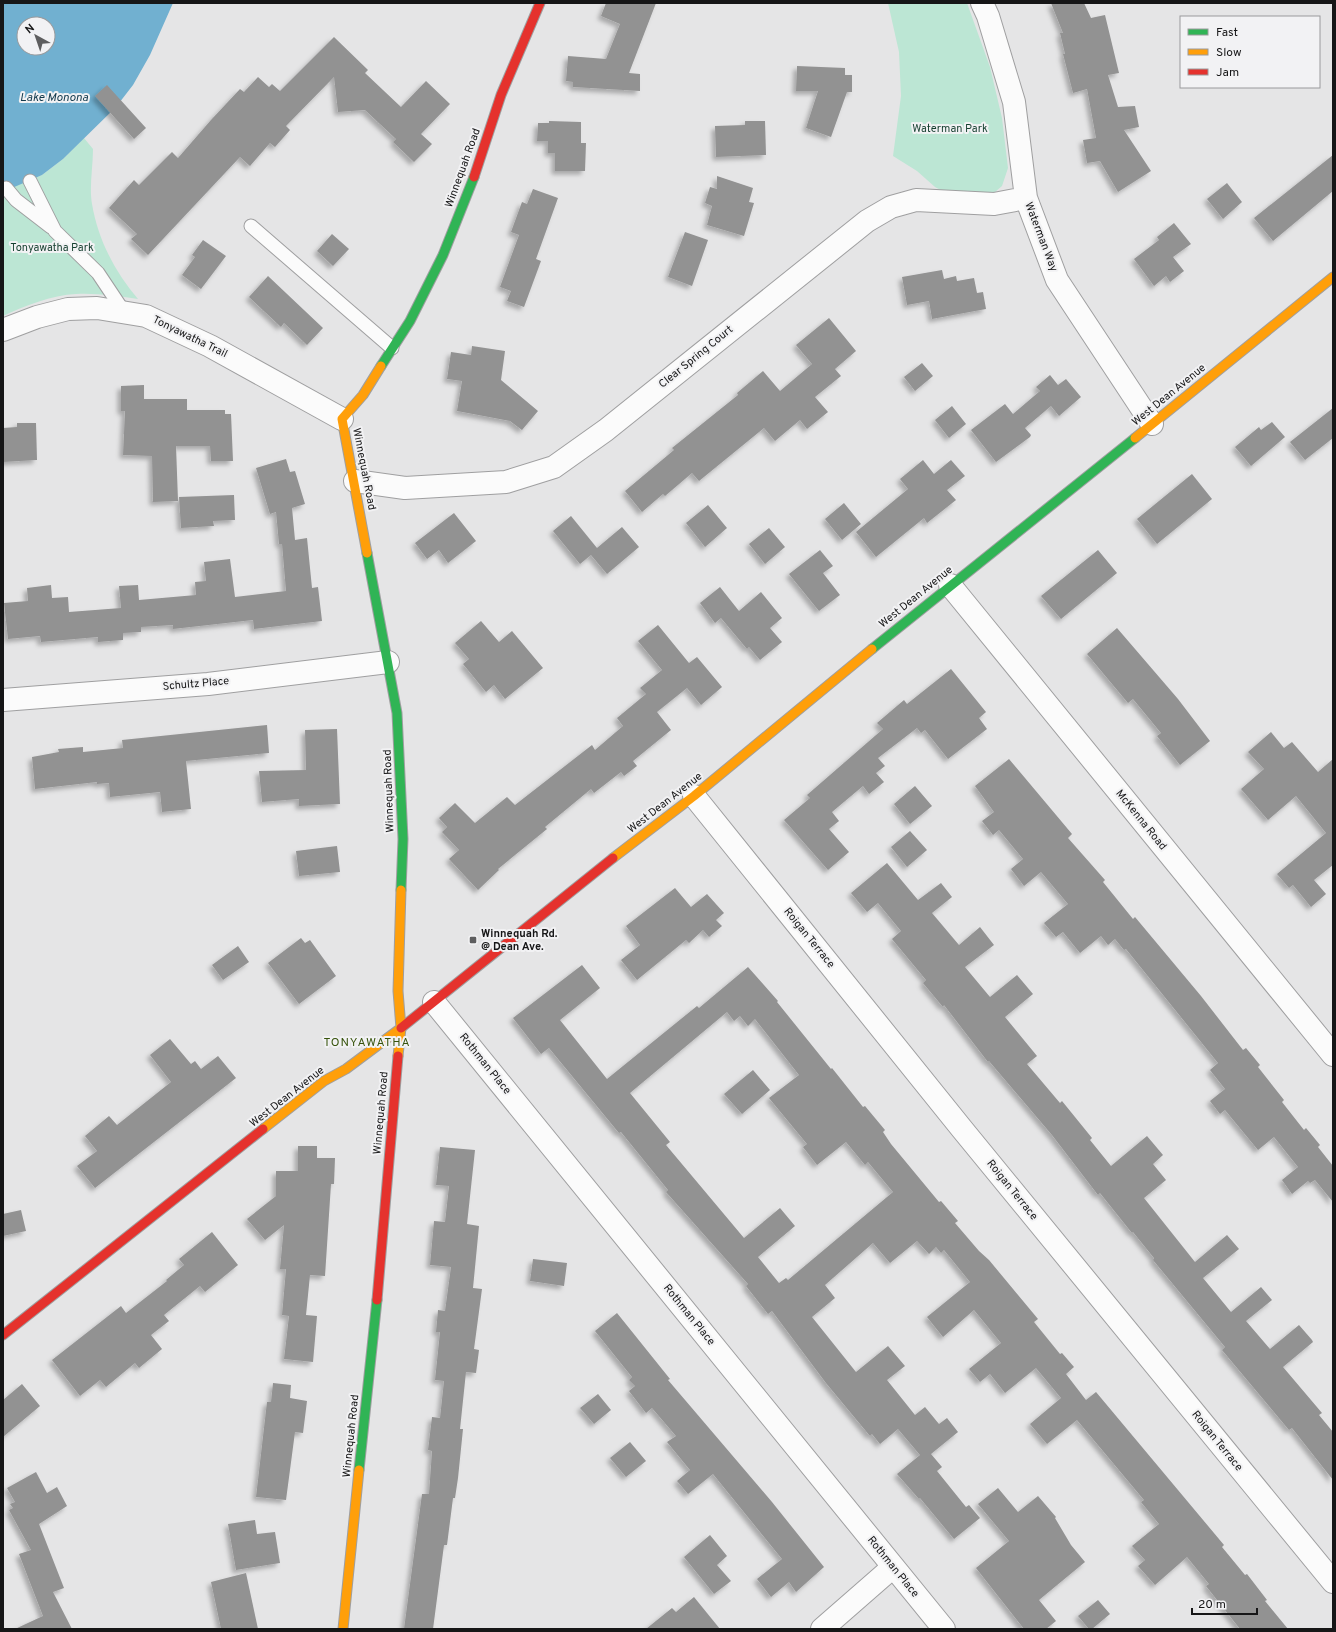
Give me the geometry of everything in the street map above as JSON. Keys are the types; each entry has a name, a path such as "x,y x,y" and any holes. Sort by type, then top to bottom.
{"street":[{"name":"Winnequah Road","path":"343,1629 385,1223 392,1115 401,1028 398,991 403,839 397,713 342,419 364,395 410,321 443,255 475,176 501,95 540,3"},
{"name":"Waterman Way","path":"982,3 988,16 1014,102 1026,198 1057,280 1152,424"},
{"name":"Clear Spring Court","path":"354,481 405,488 506,482 554,467 606,430 867,221 891,207 916,200 994,204 1026,198"},
{"name":"West Dean Avenue","path":"3,1334 324,1081 346,1069 401,1028 558,901 694,796 950,585 1333,277"},
{"name":"Tonyawatha Trail","path":"3,330 37,317 68,309 97,308 146,316 210,346 342,419"},
{"name":"McKenna Road","path":"950,585 1333,1055"},
{"name":"Schultz Place","path":"3,700 208,684 388,662"},
{"name":"Roigan Terrace","path":"694,796 967,1135 1333,1582"},
{"name":"Rothman Place","path":"434,1002 944,1629"},
{"path":"822,1629 893,1567"}],"lane":[{"path":"30,181 56,231"},
{"path":"6,188 16,200 56,231 98,273 124,312"},
{"path":"251,226 392,348"}],"green space":[{"name":"Waterman Park","path":"888,3 967,3 990,67 1002,118 1008,168 1002,186 995,192 948,194 935,187 917,171 893,156 901,96 899,52"},
{"name":"Tonyawatha Park","path":"84,138 93,149 91,197 98,230 115,267 138,299 99,294 57,296 20,308 3,316 3,188 42,175 63,159"}],"water":[{"name":"Lake Monona","path":"3,3 173,3 150,55 133,85 116,107 63,159 42,175 12,188 3,188"}],"building":[{"path":"606,3 656,3 629,73 640,74 640,91 573,87 573,82 566,81 568,56 606,59 620,24 601,16"},
{"path":"1051,3 1084,3 1091,18 1105,15 1119,73 1108,75 1118,107 1135,106 1139,127 1124,130 1151,171 1118,192 1100,161 1087,163 1083,140 1096,138 1087,89 1073,93 1063,54 1065,54 1060,33 1063,33"},
{"path":"334,37 368,70 365,73 401,107 426,81 450,104 421,134 432,144 414,162 393,142 396,139 365,110 338,112 334,77 286,126 290,130 275,147 270,143 250,166 240,157 148,255 131,239 137,234 109,208 134,180 139,185 172,152 178,158 240,89 244,92 258,77 269,87 272,84 280,91"},
{"path":"797,66 845,68 845,75 852,75 852,92 847,92 831,137 806,128 818,91 796,91"},
{"path":"107,85 146,128 134,139 95,96"},
{"path":"549,121 581,122 581,143 586,143 585,171 555,171 555,153 548,153 548,141 537,141 538,123 549,123"},
{"path":"745,121 765,121 766,155 716,157 715,126 745,125"},
{"path":"1333,155 1333,191 1273,241 1254,218"},
{"path":"717,176 753,188 749,202 754,203 744,236 707,225 712,206 705,203 710,187 717,189"},
{"path":"1227,183 1242,202 1223,219 1207,199"},
{"path":"533,189 558,198 536,259 541,261 524,307 507,301 511,291 500,287 519,235 511,232 522,202 527,204"},
{"path":"1174,223 1191,244 1173,257 1184,271 1170,282 1166,276 1154,286 1134,259 1159,240 1157,237"},
{"path":"685,232 708,240 692,286 668,277"},
{"path":"332,234 349,249 333,266 317,251"},
{"path":"203,240 226,256 201,289 182,275 195,257 192,255"},
{"path":"942,270 944,279 956,276 957,281 974,278 977,293 983,292 986,309 932,319 929,301 907,305 902,277"},
{"path":"268,276 323,328 307,345 284,323 281,327 249,297"},
{"path":"829,318 856,351 835,369 841,376 815,397 828,412 807,429 800,420 775,441 764,428 699,481 692,473 665,496 663,494 642,512 625,491 674,450 672,448 738,395 737,393 763,371 780,391 812,364 796,345"},
{"path":"472,346 505,351 501,380 538,411 522,430 510,421 457,411 462,381 447,379 451,352 471,355"},
{"path":"922,363 933,376 915,391 904,377"},
{"path":"1050,375 1058,385 1066,379 1081,397 1059,416 1051,406 1025,428 1031,435 1030,437 996,462 971,430 1005,404 1013,414 1040,391 1036,387"},
{"path":"144,385 144,399 187,399 187,410 225,410 225,414 231,414 233,461 211,461 210,446 176,446 178,501 153,502 152,456 123,455 125,411 121,411 121,386"},
{"path":"952,406 966,424 949,438 935,420"},
{"path":"1333,408 1333,438 1305,460 1290,442"},
{"path":"1272,422 1285,437 1251,466 1235,447 1259,427 1261,430"},
{"path":"17,423 36,423 37,460 3,462 3,428 17,427"},
{"path":"286,459 290,472 295,471 305,504 292,508 295,540 307,538 312,588 318,587 322,621 254,629 253,620 173,629 173,625 141,627 141,632 123,633 123,640 98,642 98,637 41,642 40,636 8,639 4,603 28,601 27,588 51,585 52,598 68,597 69,612 121,608 119,586 138,585 139,600 196,595 195,582 206,581 204,562 230,559 235,597 286,591 282,544 279,544 276,512 270,514 256,468"},
{"path":"923,460 934,474 951,460 965,476 947,490 956,500 927,523 924,518 876,557 856,532 908,489 900,479"},
{"path":"1192,474 1212,499 1157,544 1137,519"},
{"path":"234,495 235,520 213,521 214,526 181,528 179,497"},
{"path":"844,503 861,524 842,540 825,519"},
{"path":"708,505 727,528 705,547 686,523"},
{"path":"454,513 476,541 448,563 439,550 427,559 415,543"},
{"path":"571,516 597,548 622,527 639,547 607,574 591,555 580,564 553,531"},
{"path":"769,528 785,547 765,564 749,544"},
{"path":"820,550 833,566 823,573 840,595 819,611 789,574"},
{"path":"1098,550 1117,573 1061,619 1041,596"},
{"path":"720,587 739,611 761,592 782,618 770,628 782,642 760,660 749,647 747,649 721,618 715,623 700,603"},
{"path":"481,621 499,642 512,631 543,668 505,699 494,685 486,692 463,664 469,659 455,643"},
{"path":"658,625 689,663 697,657 722,687 701,705 687,688 657,712 671,730 633,761 637,766 624,776 621,772 594,793 591,789 545,827 547,829 498,869 499,870 478,890 449,859 459,850 442,832 447,827 439,818 455,803 475,823 507,797 515,805 592,745 595,750 623,726 617,718 646,694 640,688 662,670 638,641"},
{"path":"1117,628 1178,699 1210,741 1180,765 1157,736 1161,733 1133,699 1128,703 1087,654"},
{"path":"951,669 986,712 979,718 987,729 948,759 925,730 921,733 917,728 878,758 885,766 876,773 884,782 869,794 863,786 832,812 839,821 829,829 849,852 828,870 784,820 810,798 807,795 883,729 877,723 904,700 907,704"},
{"path":"267,725 269,753 186,761 191,809 162,812 160,792 110,797 109,783 97,784 97,782 35,789 32,757 59,752 58,749 83,747 83,752 123,748 122,740"},
{"path":"337,729 340,804 299,806 299,799 262,802 259,771 306,770 305,730"},
{"path":"1271,732 1284,748 1292,742 1318,772 1333,759 1333,865 1314,880 1326,894 1311,907 1293,885 1289,888 1277,874 1326,833 1296,796 1268,820 1241,789 1264,769 1248,752"},
{"path":"1009,759 1072,834 1068,838 1105,880 1103,882 1133,919 1135,917 1201,996 1243,1050 1246,1048 1260,1065 1258,1067 1284,1100 1282,1102 1304,1130 1306,1128 1320,1145 1318,1147 1333,1166 1333,1202 1315,1180 1310,1183 1308,1181 1292,1194 1282,1180 1298,1167 1274,1137 1258,1150 1225,1110 1220,1114 1210,1101 1225,1089 1210,1070 1218,1063 1126,949 1124,950 1115,939 1108,945 1101,936 1080,953 1063,932 1056,937 1044,923 1068,904 1041,872 1024,886 1011,869 1023,859 999,830 993,835 982,821 994,812 975,786"},
{"path":"915,786 932,806 910,824 894,804"},
{"path":"910,831 927,850 907,867 891,847"},
{"path":"337,846 340,872 299,876 296,851"},
{"path":"887,863 918,900 941,883 952,897 932,913 959,945 980,927 994,945 965,967 990,997 1017,975 1033,994 1005,1017 1037,1056 1027,1064 1060,1103 1062,1101 1092,1138 1090,1140 1111,1166 1147,1136 1163,1155 1153,1164 1166,1180 1144,1198 1195,1262 1227,1235 1239,1249 1203,1278 1231,1312 1261,1287 1272,1300 1246,1321 1270,1349 1299,1325 1312,1340 1313,1342 1283,1367 1322,1413 1319,1415 1333,1432 1333,1480 1292,1428 1289,1430 1222,1350 1225,1347 1153,1260 1154,1258 1133,1232 1132,1233 1100,1193 1098,1195 1052,1135 989,1061 988,1062 944,1005 943,1007 923,983 926,980 892,939 901,931 878,903 867,912 851,893"},
{"path":"675,888 691,907 707,894 724,913 716,920 722,926 709,937 703,930 689,943 686,940 637,980 621,960 640,945 626,926"},
{"path":"301,938 305,943 310,940 336,976 299,1004 268,963"},
{"path":"238,946 249,962 223,980 212,965"},
{"path":"582,965 600,988 560,1020 607,1079 697,1006 699,1008 748,967 778,1001 777,1002 831,1069 832,1068 863,1107 865,1106 885,1130 883,1132 891,1144 939,1202 941,1201 958,1221 955,1223 979,1251 989,1260 1038,1319 1034,1322 1060,1354 1062,1353 1074,1367 1066,1374 1086,1400 1096,1392 1224,1545 1222,1547 1245,1575 1247,1574 1267,1600 1265,1601 1288,1629 1240,1629 1206,1586 1209,1584 1187,1557 1155,1585 1138,1566 1145,1560 1132,1546 1159,1524 1141,1502 1144,1500 1077,1420 1047,1444 1030,1424 1061,1398 1036,1368 1005,1393 990,1374 980,1382 969,1369 1001,1343 974,1310 943,1337 927,1317 970,1282 944,1250 941,1253 936,1247 929,1254 917,1241 890,1263 873,1243 825,1285 835,1298 812,1317 856,1372 888,1346 905,1366 887,1380 915,1415 925,1407 939,1424 947,1418 958,1432 931,1454 942,1467 937,1471 966,1507 969,1505 980,1518 954,1539 920,1498 919,1499 897,1474 920,1455 898,1429 880,1444 872,1434 870,1436 826,1383 772,1311 768,1314 746,1286 748,1284 666,1192 668,1190 621,1132 619,1133 549,1048 541,1054 513,1018","holes":["727,1012 734,1021 740,1016 748,1026 755,1019 799,1075 769,1098 807,1144 803,1147 817,1165 846,1142 865,1165 868,1162 893,1192 788,1280 786,1278 779,1283 758,1257 795,1226 780,1208 744,1238 666,1145 670,1142 630,1093"]},
{"path":"170,1039 191,1064 195,1061 201,1069 218,1056 236,1078 95,1188 77,1166 97,1151 85,1136 109,1116 117,1125 171,1082 150,1055"},
{"path":"753,1070 770,1090 742,1114 724,1094"},
{"path":"298,1146 317,1146 317,1158 335,1158 334,1184 331,1184 325,1276 310,1275 306,1315 317,1316 313,1362 284,1359 289,1316 282,1315 286,1269 280,1269 284,1225 265,1240 247,1219 276,1196 276,1171 298,1171"},
{"path":"440,1147 475,1150 467,1224 479,1226 473,1288 482,1289 474,1349 479,1350 476,1373 466,1372 460,1429 463,1429 458,1478 455,1498 453,1498 447,1545 444,1545 433,1629 404,1629 422,1494 429,1494 432,1451 428,1450 432,1417 440,1418 444,1381 435,1380 440,1332 436,1332 438,1310 445,1311 451,1267 430,1265 434,1221 445,1222 449,1186 436,1185"},
{"path":"21,1210 26,1231 3,1236 3,1214"},
{"path":"212,1232 238,1265 205,1292 200,1286 164,1315 169,1321 151,1335 162,1349 139,1368 135,1363 106,1387 100,1380 80,1396 52,1360 121,1306 126,1313 167,1281 166,1280 184,1265 179,1259"},
{"path":"533,1259 567,1263 564,1286 530,1281"},
{"path":"617,1313 670,1379 668,1380 772,1502 824,1567 796,1592 789,1582 771,1597 757,1579 782,1559 713,1474 688,1494 677,1481 690,1470 667,1442 676,1436 652,1408 646,1413 629,1391 635,1386 629,1380 632,1377 595,1331"},
{"path":"273,1383 291,1385 290,1398 307,1401 303,1433 295,1432 286,1500 256,1497 267,1402 271,1402"},
{"path":"22,1384 40,1406 3,1437 3,1400"},
{"path":"598,1394 611,1410 594,1424 580,1408"},
{"path":"630,1442 646,1461 626,1477 610,1458"},
{"path":"36,1472 47,1493 57,1487 67,1506 39,1524 64,1588 53,1592 72,1629 15,1629 43,1616 19,1554 31,1550 9,1510 13,1508 10,1504 15,1502 7,1488"},
{"path":"998,1488 1018,1512 1038,1496 1056,1517 1055,1518 1071,1545 1085,1562 1039,1600 1056,1621 1046,1629 1024,1629 976,1568 1009,1541 978,1504"},
{"path":"255,1520 257,1534 275,1532 280,1563 236,1570 228,1524"},
{"path":"710,1535 727,1556 717,1565 731,1581 714,1594 684,1557"},
{"path":"246,1573 258,1629 221,1629 211,1582"},
{"path":"694,1597 720,1629 646,1629 672,1608 676,1612"},
{"path":"1098,1600 1110,1614 1092,1629 1089,1629 1078,1616"}],"traffic: fast":[{"path":"381,366 410,321 443,255 474,177"},
{"path":"872,649 1135,438"},
{"path":"367,553 397,713 403,839 401,890"},
{"path":"359,1470 377,1300"}],"traffic: slow":[{"path":"1135,438 1333,277"},
{"path":"367,553 342,419 363,395 381,366"},
{"path":"613,858 694,796 872,649"},
{"path":"398,1056 401,1028 398,991 401,890"},
{"path":"263,1129 324,1081 346,1069 401,1028"},
{"path":"343,1629 359,1470"}],"traffic: jam":[{"path":"474,177 501,95 540,3"},
{"path":"401,1028 613,858"},
{"path":"377,1300 398,1056"},
{"path":"3,1335 263,1129"}],"place":[{"name":"Winnequah Rd. @ Dean Ave.","path":"473,940"}],"district":[{"name":"TONYAWATHA","path":"367,1043"}]}
